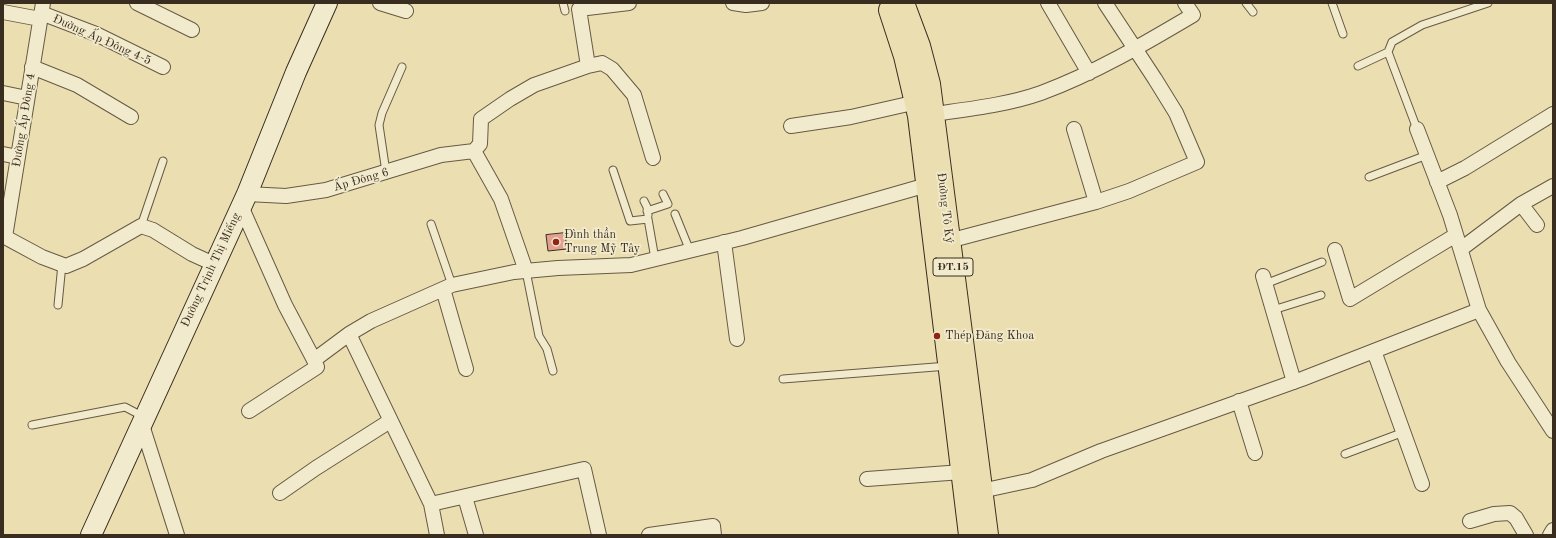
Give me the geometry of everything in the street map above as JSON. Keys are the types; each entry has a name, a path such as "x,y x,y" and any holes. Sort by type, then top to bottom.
{"main road":[{"name":"Đường Trịnh Thị Miếng","path":"91,535 244,200 296,72 327,3"},
{"name":"Đường Tô Ký","path":"888,3 905,56 925,108"},
{"name":"Đường Tô Ký","path":"903,3 927,76 925,108 934,182 987,535"},
{"name":"Đường Tô Ký","path":"942,243 948,366 970,535"}],"street":[{"path":"137,3 192,30"},
{"path":"380,3 406,11"},
{"path":"588,66 569,8 629,3"},
{"path":"733,3 758,4"},
{"path":"1048,3 1089,73"},
{"path":"942,243 1096,202 1129,191 1197,162 1176,113 1105,3"},
{"path":"791,126 925,108 992,105 1040,93 1089,73 1136,49 1194,16 1185,3"},
{"name":"Đường Ấp Đông 4-5","path":"3,12 42,12 96,34 163,67"},
{"name":"Đường Ấp Đông 4","path":"4,237 42,12"},
{"path":"526,271 501,199 474,151 480,144 481,119 534,85 588,66 602,63 612,69 634,95 653,158"},
{"path":"32,67 77,85 131,117"},
{"path":"3,93 27,98"},
{"path":"1437,182 1465,168 1553,114"},
{"path":"1074,129 1096,202"},
{"path":"1417,129 1458,242 1479,310 1508,362 1553,431"},
{"name":"Ấp Đông 6","path":"244,200 326,190 441,155 474,151"},
{"path":"3,154 18,157"},
{"path":"314,360 349,334 371,321 447,287 526,271 631,265 724,242 934,182"},
{"path":"1336,250 1350,299 1458,242 1553,186"},
{"path":"244,200 285,305 314,360 316,367 249,411"},
{"path":"1521,204 1537,225"},
{"path":"4,237 42,257 66,266 83,259 141,226 153,230 192,254 214,264"},
{"path":"724,242 737,339"},
{"path":"1264,280 1294,382"},
{"path":"447,287 466,369"},
{"path":"981,491 1032,480 1101,451 1294,382 1479,310"},
{"path":"349,334 430,504 437,535"},
{"path":"1374,351 1422,484"},
{"path":"1239,402 1255,453"},
{"path":"143,421 177,535"},
{"path":"280,493 316,468 390,421"},
{"path":"430,504 584,469 599,535"},
{"path":"867,479 962,472"},
{"path":"465,496 476,535"},
{"path":"1470,521 1494,514 1510,513 1516,518 1526,535"},
{"path":"649,535 713,526 714,535"},
{"path":"1550,535 1553,530"}],"lane":[{"path":"1246,3 1253,12"},
{"path":"1332,3 1343,34"},
{"path":"1417,129 1388,52 1392,42 1422,25 1488,3"},
{"path":"1358,66 1388,52"},
{"path":"386,172 379,126 382,113 402,67"},
{"path":"1369,177 1427,155"},
{"path":"141,226 163,161"},
{"path":"613,170 630,221 648,219"},
{"path":"648,211 668,204 663,194"},
{"path":"644,201 648,211 655,259"},
{"path":"675,214 690,251"},
{"path":"431,224 447,287"},
{"path":"1264,280 1322,262"},
{"path":"58,305 62,264"},
{"path":"526,271 539,336 547,348 553,371"},
{"path":"1273,310 1321,295"},
{"path":"783,379 948,366"},
{"path":"32,425 126,407 143,421"},
{"path":"1345,454 1404,432"}],"building":[{"name":"Đình thần Trung Mỹ Tây","path":"565,233 567,249 548,251 546,235"}],"place":[{"name":"Đình thần Trung Mỹ Tây","path":"556,242"},
{"name":"Thép Đăng Khoa","path":"937,336"}]}
